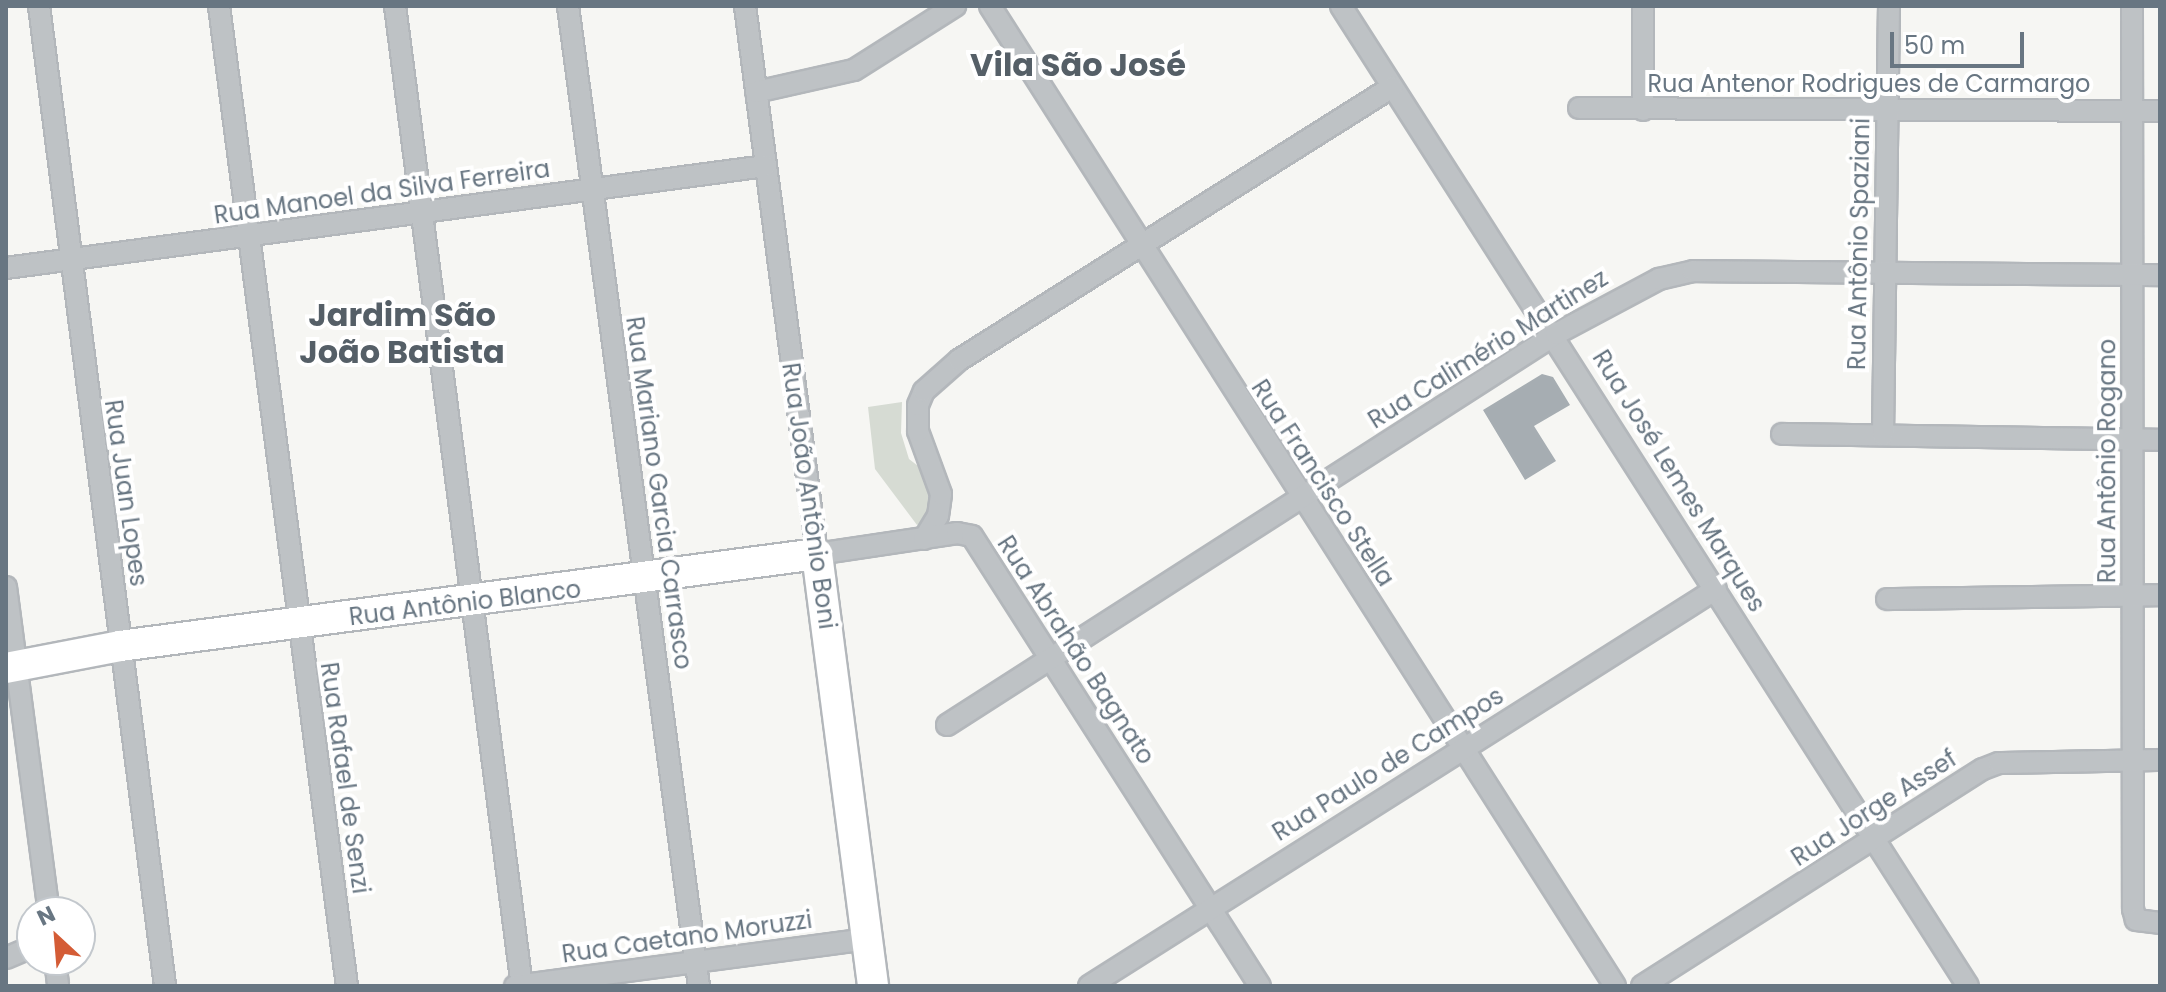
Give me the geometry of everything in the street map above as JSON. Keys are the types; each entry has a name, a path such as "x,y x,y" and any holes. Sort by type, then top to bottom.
{"street":[{"name":"Rua Juan Lopes","path":"39,6 165,986"},
{"name":"Rua Rafael de Senzi","path":"219,6 347,986"},
{"path":"395,6 522,986"},
{"name":"Rua Mariano Garcia Carrasco","path":"568,6 699,986"},
{"name":"Rua João Antônio Boni","path":"745,6 873,986"},
{"path":"756,92 854,70 955,6"},
{"name":"Rua Francisco Stella","path":"990,6 1615,986"},
{"path":"1643,6 1643,110"},
{"name":"Rua Antônio Spaziani","path":"1883,435 1889,6"},
{"name":"Rua Antônio Rogano","path":"2132,6 2134,917 2160,923"},
{"name":"Rua José Lemes Marques","path":"1351,10 1392,87 1556,334 1968,986"},
{"path":"924,539 938,516 941,494 918,431 918,405 924,391 959,360 1392,87"},
{"name":"Rua Antenor Rodrigues de Carmargo","path":"1579,108 2160,111"},
{"name":"Rua Manoel da Silva Ferreira","path":"6,268 765,166"},
{"name":"Rua Calimério Martinez","path":"947,725 1556,334 1629,291 1693,271 2160,275"},
{"path":"1782,434 2160,440"},
{"name":"Rua Abrahão Bagnato","path":"924,539 957,533 972,536 1260,986"},
{"name":"Rua Antônio Blanco","path":"12,666 120,646 645,580 924,539"},
{"path":"6,587 12,666 47,896"},
{"name":"Rua Paulo de Campos","path":"1089,986 1716,589"},
{"path":"1887,599 2160,595"},
{"name":"Rua Jorge Assef","path":"1642,986 1999,763 2160,760"},
{"name":"Rua Caetano Moruzzi","path":"515,986 867,939"}],"shaded area":[{"path":"902,402 901,433 909,459 927,473 934,496 923,522 917,525 875,469 868,407"}],"building":[{"path":"1542,374 1553,377 1570,405 1534,426 1556,461 1525,480 1483,410"}],"district":[{"name":"Vila São José","path":"1078,65"},
{"name":"Jardim São João Batista","path":"402,334"}]}
